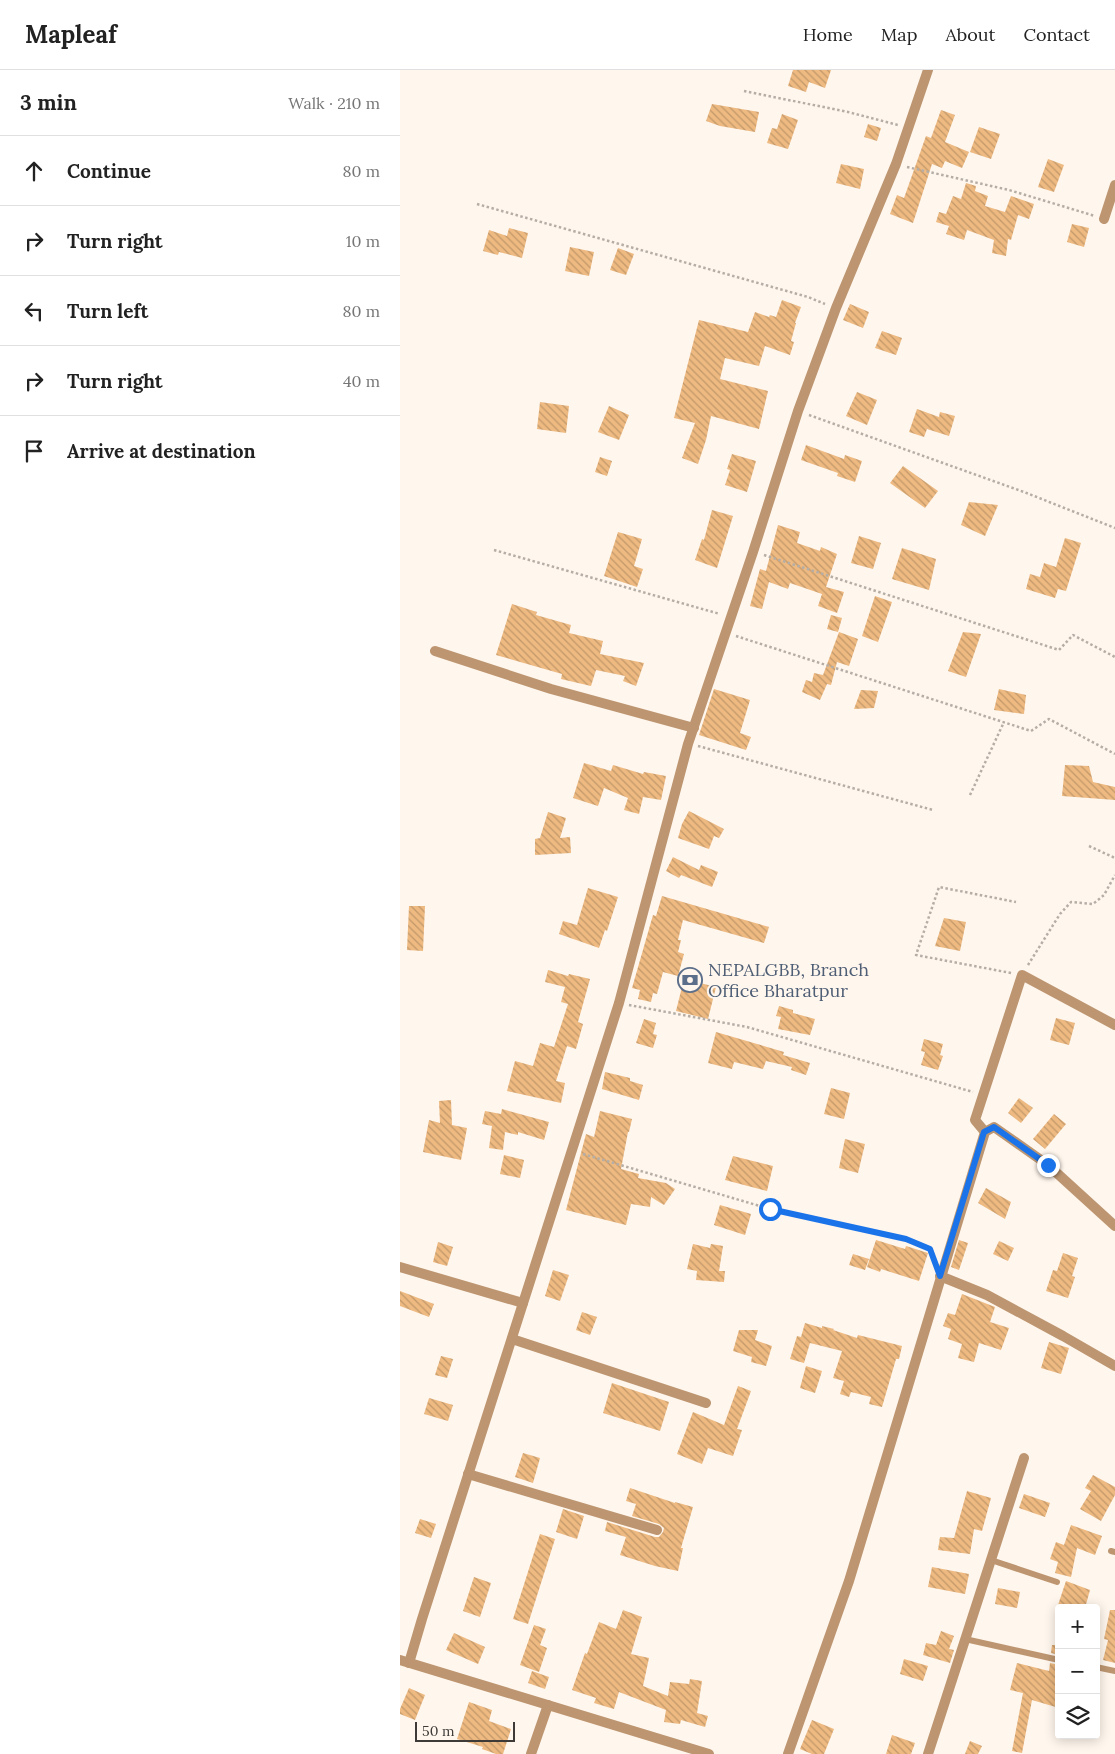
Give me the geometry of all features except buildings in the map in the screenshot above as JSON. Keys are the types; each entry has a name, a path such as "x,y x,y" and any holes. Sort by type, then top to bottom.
{"street":[{"path":"709,1754 405,1661 512,1339 619,1003 688,744 798,411 836,308 896,164 928,70"},
{"path":"1104,219 1115,185"},
{"path":"435,651 551,689 694,728"},
{"path":"984,1132 975,1120 1022,975 1115,1025"},
{"path":"788,1754 848,1581 984,1132 994,1127 1048,1165 1115,1226"},
{"path":"400,1266 523,1303"},
{"path":"940,1276 987,1295 1115,1366"},
{"path":"512,1339 706,1403"},
{"path":"928,1754 1024,1458"},
{"path":"468,1474 657,1530"},
{"path":"531,1754 548,1705"}],"lane":[{"path":"991,1560 1057,1582"},
{"path":"965,1639 1055,1659"},
{"path":"1100,1668 1115,1671"}],"path":[{"path":"744,92 848,112 909,128"},
{"path":"896,164 1009,190 1104,219"},
{"path":"477,204 808,297 836,308"},
{"path":"798,411 1024,492 1115,528"},
{"path":"494,550 731,617"},
{"path":"753,552 1059,650 1073,635 1115,657"},
{"path":"726,633 1031,731 1048,719 1115,754"},
{"path":"970,795 1004,722"},
{"path":"688,744 933,810"},
{"path":"1089,846 1115,858"},
{"path":"1016,902 939,887 916,955 1022,975 1060,914 1072,902 1093,904 1104,895 1115,875"},
{"path":"619,1003 747,1027 984,1095"},
{"path":"572,1150 770,1209 906,1239 930,1249 940,1276"}],"place":[{"name":"NEPALGBB, Branch Office Bharatpur","path":"690,980"}],"route":[{"path":"770,1209 906,1239 930,1249 940,1276 984,1132 994,1127 1048,1165"}]}
